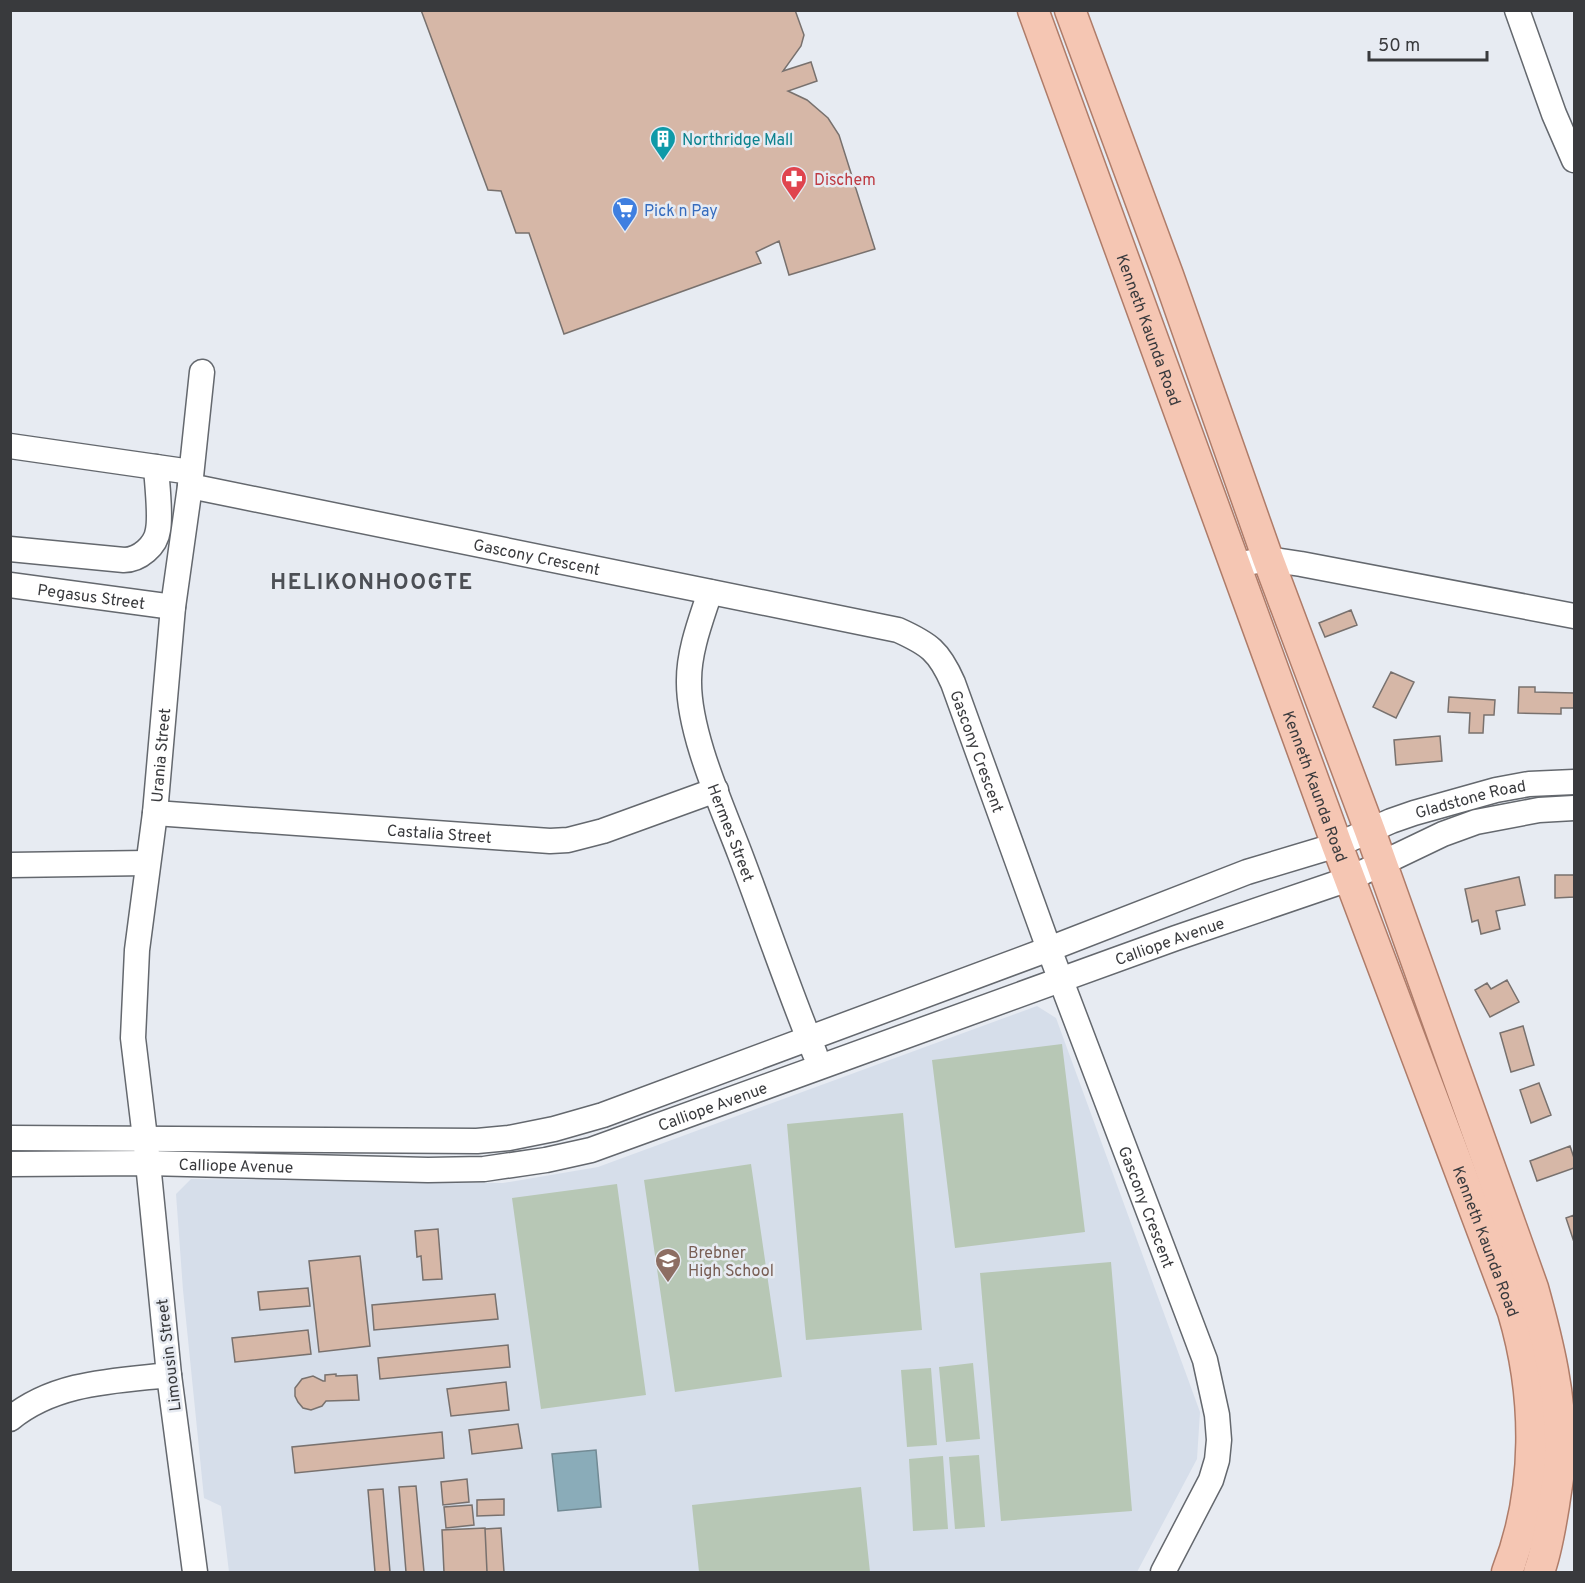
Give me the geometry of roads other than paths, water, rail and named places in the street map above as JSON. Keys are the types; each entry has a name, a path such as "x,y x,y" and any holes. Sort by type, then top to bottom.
{"main road":[{"name":"Kenneth Kaunda Road","path":"1033,10 1349,879 1513,1312 1521,1339 1529,1390 1531,1463 1527,1497 1517,1542 1507,1572"},
{"name":"Kenneth Kaunda Road","path":"1070,10 1168,275 1268,559 1370,831 1533,1288 1546,1336 1559,1412 1560,1456 1549,1539 1539,1572"},
{"path":"1474,1210 1501,1198"}],"street":[{"path":"1517,10 1554,114 1575,160"},
{"name":"Urania Street","path":"145,1138 133,1038 137,950 155,813 173,607 191,479 202,372"},
{"name":"Gascony Crescent","path":"10,446 156,467 191,479 710,592 898,630 936,652 944,662 953,682 1049,949 1205,1360 1212,1386 1219,1440 1217,1460 1211,1480 1163,1572"},
{"path":"10,549 124,560 137,558 149,548 158,532 156,467"},
{"path":"1236,565 1268,559 1575,616"},
{"name":"Pegasus Street","path":"10,585 173,607"},
{"name":"Hermes Street","path":"710,592 697,634 689,679 696,729 716,790 821,1068"},
{"name":"Gladstone Road","path":"1370,831 1414,813 1496,790 1529,784 1575,782"},
{"name":"Castalia Street","path":"155,813 550,841 568,840 594,833 716,790"},
{"name":"Gladstone Road","path":"1382,865 1443,834 1476,822 1539,810 1575,808"},
{"name":"Calliope Avenue","path":"10,1138 477,1141 509,1138 554,1129 603,1115 809,1040 1247,872 1337,845 1370,831"},
{"path":"10,865 147,863"},
{"name":"Calliope Avenue","path":"10,1164 148,1163 428,1170 484,1169 546,1160 591,1150 1349,879 1382,865"},
{"name":"Limousin Street","path":"145,1138 169,1375 195,1572"},
{"path":"10,1419 42,1398 65,1389 169,1375"}],"water":[{"path":"596,1450 601,1507 558,1511 552,1454"}],"place":[{"name":"Northridge Mall","path":"663,162"},
{"name":"Dischem","path":"794,202"},
{"name":"Pick n Pay","path":"625,233"},
{"name":"Brebner High School","path":"668,1284"}],"district":[{"name":"HELIKONHOOGTE","path":"372,581"}]}
